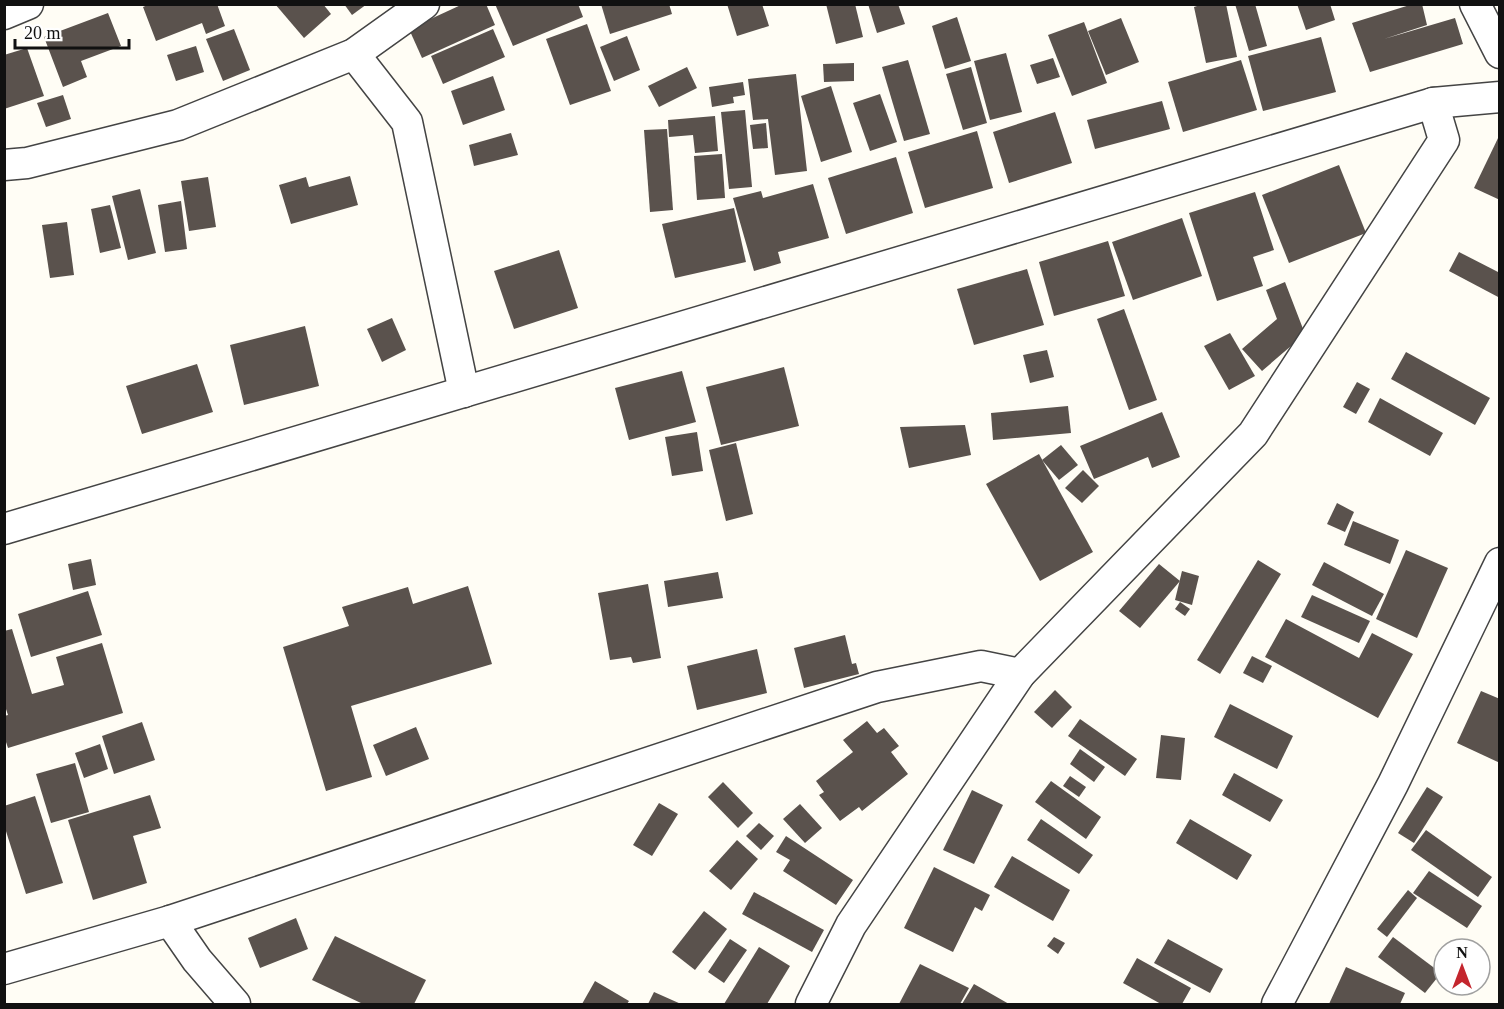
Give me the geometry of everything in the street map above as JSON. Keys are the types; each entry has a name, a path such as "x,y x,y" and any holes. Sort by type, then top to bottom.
{"street":[{"path":"4,14 28,4"},
{"path":"4,165 27,163 178,125 354,54 424,4"},
{"path":"1475,4 1500,53"},
{"path":"354,54 407,122 464,392"},
{"path":"4,529 1433,103 1500,97"},
{"path":"811,1005 851,925 1020,674 1253,435 1444,140 1433,103"},
{"path":"1277,1005 1393,784 1500,563"},
{"path":"4,969 170,921 877,687 981,666 1020,674"},
{"path":"170,921 197,960 235,1005"}],"building":[{"path":"150,4 217,4 225,26 206,34 202,23 156,41 143,7"},
{"path":"275,4 323,4 331,14 304,38"},
{"path":"344,4 367,4 352,15"},
{"path":"463,4 486,4 495,25 422,58 409,29"},
{"path":"495,4 578,4 583,17 513,46"},
{"path":"601,4 669,4 672,14 610,34"},
{"path":"727,4 762,4 769,26 737,36"},
{"path":"826,4 855,4 863,37 836,44"},
{"path":"868,4 898,4 905,24 877,33"},
{"path":"1203,4 1226,4 1237,57 1206,63 1194,7"},
{"path":"1235,4 1255,4 1267,46 1249,51"},
{"path":"1297,4 1330,4 1335,20 1306,30"},
{"path":"1413,4 1422,4 1427,25 1384,39 1455,18 1463,44 1370,72 1352,23"},
{"path":"108,13 121,46 81,61 87,77 63,87 44,37"},
{"path":"957,17 971,61 945,69 932,26"},
{"path":"1121,18 1139,62 1106,75 1088,31"},
{"path":"1084,22 1107,83 1072,96 1048,35"},
{"path":"587,24 611,91 570,105 546,39"},
{"path":"234,29 250,70 223,81 206,39"},
{"path":"493,29 505,57 443,84 431,56"},
{"path":"627,36 640,70 614,81 600,47"},
{"path":"1321,37 1336,92 1263,111 1248,56"},
{"path":"196,46 204,72 176,81 167,55"},
{"path":"27,48 44,96 4,109 4,55"},
{"path":"1006,53 1022,112 990,120 974,61"},
{"path":"1053,58 1060,77 1037,84 1030,65"},
{"path":"908,60 930,134 904,141 882,67"},
{"path":"1241,60 1257,110 1183,132 1168,82"},
{"path":"854,63 854,81 824,82 823,64"},
{"path":"687,67 697,88 659,107 648,86"},
{"path":"971,67 987,123 963,130 946,74"},
{"path":"796,74 807,171 775,175 768,119 753,120 748,79"},
{"path":"493,76 505,110 463,125 451,91"},
{"path":"743,82 745,95 733,97 734,103 712,107 709,87"},
{"path":"831,86 852,152 821,162 801,96"},
{"path":"880,94 897,142 870,151 853,103"},
{"path":"63,95 71,119 46,127 37,103"},
{"path":"1162,101 1170,129 1095,149 1087,120"},
{"path":"745,110 752,187 729,189 721,112"},
{"path":"1055,112 1072,163 1009,183 993,132"},
{"path":"715,116 718,151 695,153 693,135 669,137 668,120"},
{"path":"766,123 768,148 753,149 750,125"},
{"path":"667,129 673,210 650,212 644,130"},
{"path":"977,131 993,188 925,208 908,152"},
{"path":"511,133 518,155 474,166 469,145"},
{"path":"1500,134 1500,200 1474,188"},
{"path":"722,154 725,198 697,200 694,156"},
{"path":"896,157 913,213 846,234 828,178"},
{"path":"1339,165 1366,233 1289,263 1262,195"},
{"path":"350,176 358,205 291,224 279,185 306,177 309,187"},
{"path":"208,177 216,227 189,231 181,181"},
{"path":"813,184 829,238 778,252 781,263 754,271 733,198 761,191 763,198"},
{"path":"140,189 156,253 128,260 112,196"},
{"path":"1255,192 1274,250 1253,257 1263,286 1217,301 1189,213"},
{"path":"181,201 187,249 165,252 158,205"},
{"path":"110,205 121,248 100,253 91,209"},
{"path":"734,208 746,262 675,278 662,224"},
{"path":"1182,218 1202,276 1133,300 1112,242"},
{"path":"67,222 74,275 50,278 42,225"},
{"path":"1108,241 1125,296 1054,316 1039,262"},
{"path":"559,250 578,308 514,329 494,271"},
{"path":"1459,252 1500,273 1500,298 1449,271"},
{"path":"1027,269 1044,325 974,345 957,289"},
{"path":"1285,282 1305,334 1262,371 1242,349 1277,319 1266,290"},
{"path":"1124,309 1157,400 1129,410 1097,319"},
{"path":"392,318 406,350 382,362 367,329"},
{"path":"305,326 319,386 244,405 230,345"},
{"path":"1230,333 1255,376 1229,390 1204,346"},
{"path":"1047,350 1054,377 1030,383 1023,355"},
{"path":"1406,352 1490,398 1475,425 1391,379"},
{"path":"197,364 213,412 142,434 126,386"},
{"path":"784,367 799,426 721,445 706,387"},
{"path":"682,371 696,422 629,440 615,388"},
{"path":"1357,382 1370,389 1356,414 1343,407"},
{"path":"1380,398 1443,433 1430,456 1368,422"},
{"path":"1068,406 1071,433 993,440 991,413"},
{"path":"1162,412 1180,457 1152,468 1148,457 1094,479 1080,446"},
{"path":"965,425 971,455 909,468 900,427"},
{"path":"697,432 703,471 672,476 665,437"},
{"path":"736,443 753,514 726,521 709,450"},
{"path":"1061,445 1078,465 1059,480 1042,460"},
{"path":"1039,454 1093,552 1040,581 986,484"},
{"path":"1083,470 1099,486 1082,503 1065,488"},
{"path":"1337,503 1354,512 1345,532 1327,524"},
{"path":"1353,521 1399,540 1390,564 1344,545"},
{"path":"1406,550 1448,568 1417,638 1376,619"},
{"path":"91,559 96,585 73,590 68,564"},
{"path":"1258,560 1281,574 1220,674 1197,660"},
{"path":"1324,562 1384,594 1372,616 1312,585"},
{"path":"1159,564 1180,581 1140,628 1119,611"},
{"path":"1182,571 1199,576 1192,605 1175,600"},
{"path":"718,572 723,598 668,607 664,581"},
{"path":"648,584 661,658 633,663 631,657 610,660 598,593"},
{"path":"468,586 492,664 351,706 372,777 326,791 283,647 349,626 342,607 408,587 413,604"},
{"path":"88,591 102,635 31,657 18,614"},
{"path":"1312,595 1370,621 1359,643 1301,617"},
{"path":"1180,602 1190,609 1185,616 1175,609"},
{"path":"1286,619 1359,658 1372,633 1413,654 1378,718 1265,657"},
{"path":"12,629 32,694 64,685 56,657 102,643 123,713 8,748 4,736 4,716 8,715 4,703 4,631"},
{"path":"845,635 852,664 856,663 859,674 804,688 794,648"},
{"path":"757,649 767,693 697,710 687,666"},
{"path":"1252,656 1272,666 1263,683 1243,673"},
{"path":"1055,690 1072,707 1052,728 1034,712"},
{"path":"1481,691 1500,699 1500,763 1457,743"},
{"path":"1230,704 1293,736 1277,769 1214,737"},
{"path":"1080,719 1137,759 1125,776 1068,736"},
{"path":"867,721 877,733 884,728 899,746 891,752 908,774 862,811 859,807 840,821 819,795 824,792 816,781 853,752 843,740"},
{"path":"142,722 155,760 114,774 102,736"},
{"path":"416,727 429,759 386,776 373,745"},
{"path":"1161,735 1185,738 1181,780 1156,778"},
{"path":"100,744 108,769 84,778 75,753"},
{"path":"1080,749 1105,767 1094,782 1070,764"},
{"path":"75,763 89,812 51,823 36,774"},
{"path":"1234,773 1283,800 1270,822 1222,795"},
{"path":"1070,776 1086,787 1079,797 1063,786"},
{"path":"1051,781 1101,817 1086,839 1035,802"},
{"path":"723,782 753,813 738,828 708,797"},
{"path":"1427,787 1443,797 1414,843 1398,833"},
{"path":"972,790 1003,805 974,864 943,850"},
{"path":"150,795 161,828 133,836 147,883 93,900 68,820"},
{"path":"35,796 63,883 26,894 4,825 4,806"},
{"path":"659,803 678,814 652,856 633,845"},
{"path":"800,804 822,828 805,843 783,819"},
{"path":"1041,819 1093,855 1079,874 1027,840"},
{"path":"1190,819 1252,855 1237,880 1176,843"},
{"path":"759,823 774,836 761,850 746,836"},
{"path":"1426,830 1492,877 1478,897 1411,850"},
{"path":"786,836 853,880 836,905 783,871 790,860 776,852"},
{"path":"737,840 758,859 731,890 709,871"},
{"path":"1012,856 1070,890 1053,921 994,887"},
{"path":"934,867 990,895 982,911 975,907 953,952 904,928"},
{"path":"1429,871 1482,906 1467,928 1413,893"},
{"path":"1408,890 1417,898 1387,937 1377,929"},
{"path":"754,892 824,930 812,952 742,914"},
{"path":"704,911 727,929 695,970 672,952"},
{"path":"296,918 308,949 260,968 248,938"},
{"path":"335,936 426,980 414,1004 363,1004 312,980"},
{"path":"1054,937 1065,943 1058,954 1047,946"},
{"path":"1393,937 1432,966 1432,984 1425,993 1378,957"},
{"path":"730,939 747,950 724,983 708,972"},
{"path":"1168,939 1223,969 1210,993 1154,963"},
{"path":"759,947 790,966 767,1004 724,1004"},
{"path":"1137,958 1191,988 1182,1004 1161,1004 1123,983"},
{"path":"920,964 969,988 960,1004 899,1004"},
{"path":"1346,967 1405,993 1400,1004 1329,1004"},
{"path":"595,981 629,1001 627,1004 582,1004"},
{"path":"974,984 1009,1004 962,1004"},
{"path":"654,992 681,1004 648,1004"}]}
